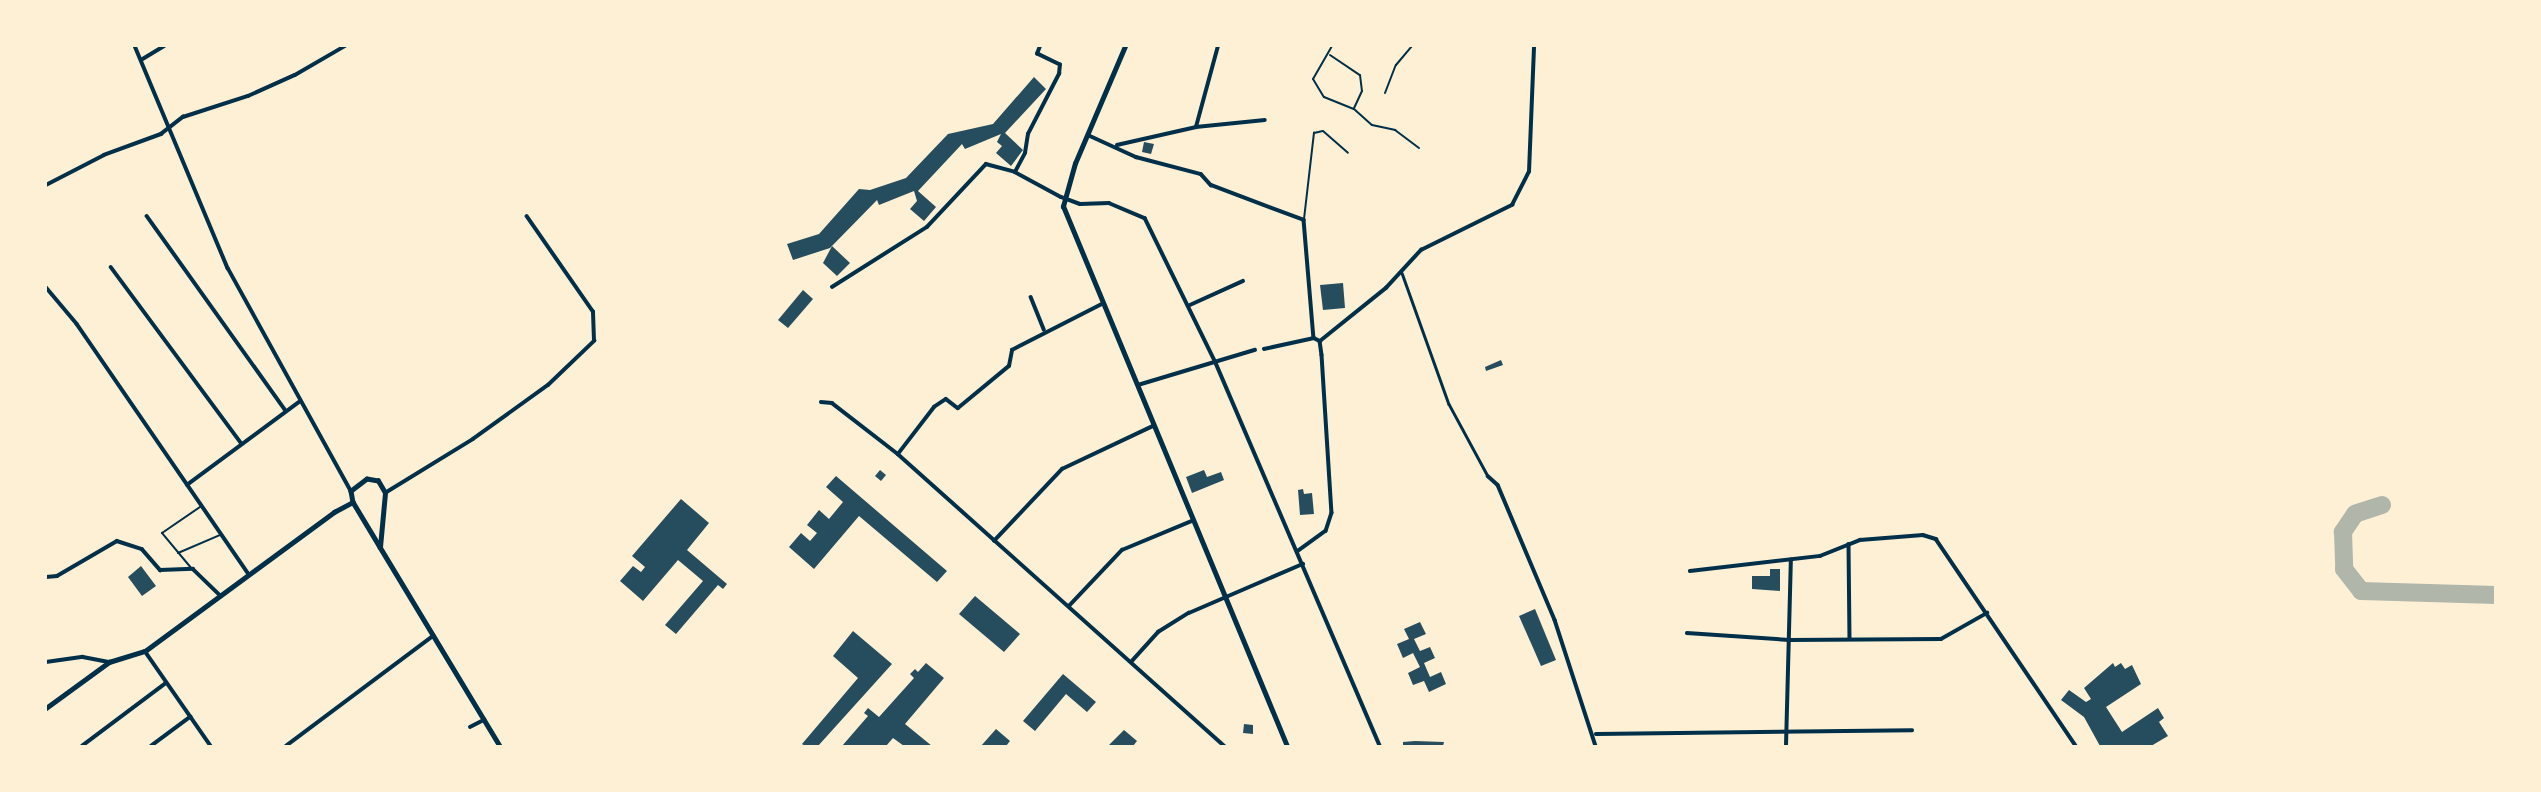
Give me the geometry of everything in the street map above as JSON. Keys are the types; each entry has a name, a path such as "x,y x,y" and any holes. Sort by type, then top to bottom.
{"main road":[{"path":"1125,46 1061,197 1102,304 1287,747"}],"street":[{"path":"135,46 228,268 299,402 351,491 353,502 500,747"},
{"path":"141,60 164,46"},
{"path":"331,46 334,51"},
{"path":"46,185 168,129 183,117 248,96 345,46"},
{"path":"1015,172 1060,70 1060,65 1037,54 1040,46"},
{"path":"1196,127 1218,46"},
{"path":"1320,341 1402,273 1421,250 1503,213 1519,195 1529,172 1534,46"},
{"path":"1115,145 1196,127 1265,120"},
{"path":"1088,135 1115,145 1136,157 1201,174 1211,185 1304,220 1314,338"},
{"path":"832,287 927,227 978,170 991,163 1080,204 1109,203 1145,218 1190,305 1216,363 1381,747"},
{"path":"147,216 286,411"},
{"path":"385,493 473,439 548,385 594,341 593,312 527,217"},
{"path":"111,267 242,444"},
{"path":"1402,273 1450,404 1489,476 1498,485 1555,620 1596,734 1596,747"},
{"path":"1190,305 1243,281"},
{"path":"46,287 77,324 200,507 249,574"},
{"path":"1031,297 1044,330"},
{"path":"898,454 934,407 946,399 958,408 1009,366 1012,350 1044,330 1102,304"},
{"path":"1264,349 1314,338 1320,341"},
{"path":"1298,551 1326,531 1332,513 1320,341"},
{"path":"1136,385 1255,350"},
{"path":"187,485 299,402"},
{"path":"821,402 832,402 898,454 1225,747"},
{"path":"994,541 1062,469 1153,426"},
{"path":"351,491 362,481 373,479 385,493 380,547"},
{"path":"46,708 109,662 145,651 353,502"},
{"path":"1069,606 1122,550 1192,521"},
{"path":"1690,571 1820,556 1849,544 1923,535 1936,539 2076,747"},
{"path":"46,577 57,576 117,541 142,549 160,570 193,569 221,596"},
{"path":"1849,544 1850,638"},
{"path":"1786,747 1791,559"},
{"path":"1132,661 1171,623 1303,564"},
{"path":"1687,633 1789,640 1941,639 1987,613"},
{"path":"286,747 433,636"},
{"path":"145,651 211,747"},
{"path":"46,662 83,657 109,662"},
{"path":"82,747 166,683"},
{"path":"151,747 190,717"},
{"path":"470,727 484,720"},
{"path":"1596,734 1912,730"}],"lane":[{"path":"1332,46 1313,79 1324,97 1354,109 1372,125 1412,139 1419,148"},
{"path":"1385,93 1396,65 1412,46"},
{"path":"1328,54 1360,75 1362,91 1354,109"},
{"path":"1304,220 1314,132 1323,131 1348,153"},
{"path":"193,569 162,533 200,507"},
{"path":"177,553 220,535"}],"building":[{"path":"1034,77 1046,89 1005,133 1023,150 1011,166 996,153 1002,146 997,142 1001,134 965,149 962,144 918,191 936,207 924,221 910,209 917,201 914,191 879,205 877,200 830,248 793,260 787,244 819,234 859,189 870,190 906,178 948,134 993,124"},
{"path":"1144,142 1154,144 1151,154 1142,152"},
{"path":"832,246 850,263 837,276 823,263"},
{"path":"1343,283 1345,308 1323,310 1320,285"},
{"path":"803,290 813,299 788,328 778,320"},
{"path":"1501,360 1503,365 1486,371 1485,367"},
{"path":"880,470 886,475 881,481 875,476"},
{"path":"1204,470 1207,477 1221,472 1224,480 1192,493 1186,477"},
{"path":"836,476 947,571 937,582 859,516 814,569 789,547 801,533 810,541 817,533 807,525 819,510 829,519 843,502 826,487"},
{"path":"1303,489 1304,494 1312,493 1314,514 1300,515 1298,490"},
{"path":"681,499 709,523 687,550 727,584 723,589 718,585 676,634 665,625 703,581 678,560 643,601 620,581 633,566 641,572 645,567 632,556"},
{"path":"141,566 156,586 142,596 128,577"},
{"path":"1770,569 1780,569 1780,591 1752,589 1752,576 1770,576"},
{"path":"975,596 1020,634 1004,652 959,614"},
{"path":"1535,609 1556,660 1541,666 1519,616"},
{"path":"1420,622 1426,634 1414,639 1420,651 1430,647 1435,658 1424,663 1430,677 1441,672 1446,684 1429,692 1424,681 1413,685 1408,673 1420,667 1413,653 1403,658 1397,644 1409,639 1404,629"},
{"path":"853,631 892,664 818,746 805,746 802,744 858,678 833,656"},
{"path":"926,663 944,678 905,724 932,746 904,746 893,738 886,746 842,746 868,716 864,713 868,708 879,717 914,678 910,674 915,669 918,672"},
{"path":"2113,663 2115,667 2121,663 2125,669 2132,665 2141,684 2106,707 2122,732 2158,708 2164,718 2159,722 2168,736 2151,746 2100,746 2084,717 2061,700 2069,690 2086,702 2091,699 2084,688"},
{"path":"1063,674 1096,702 1087,712 1066,694 1035,731 1023,721"},
{"path":"1244,724 1253,725 1253,734 1243,733"},
{"path":"996,729 1010,741 1006,746 981,746"},
{"path":"1124,730 1137,741 1133,746 1108,746"},
{"path":"1403,742 1444,742 1443,746 1403,746"}],"taxiway":[{"path":"2382,505 2355,514 2343,532 2344,569 2361,591 2496,595"}]}
